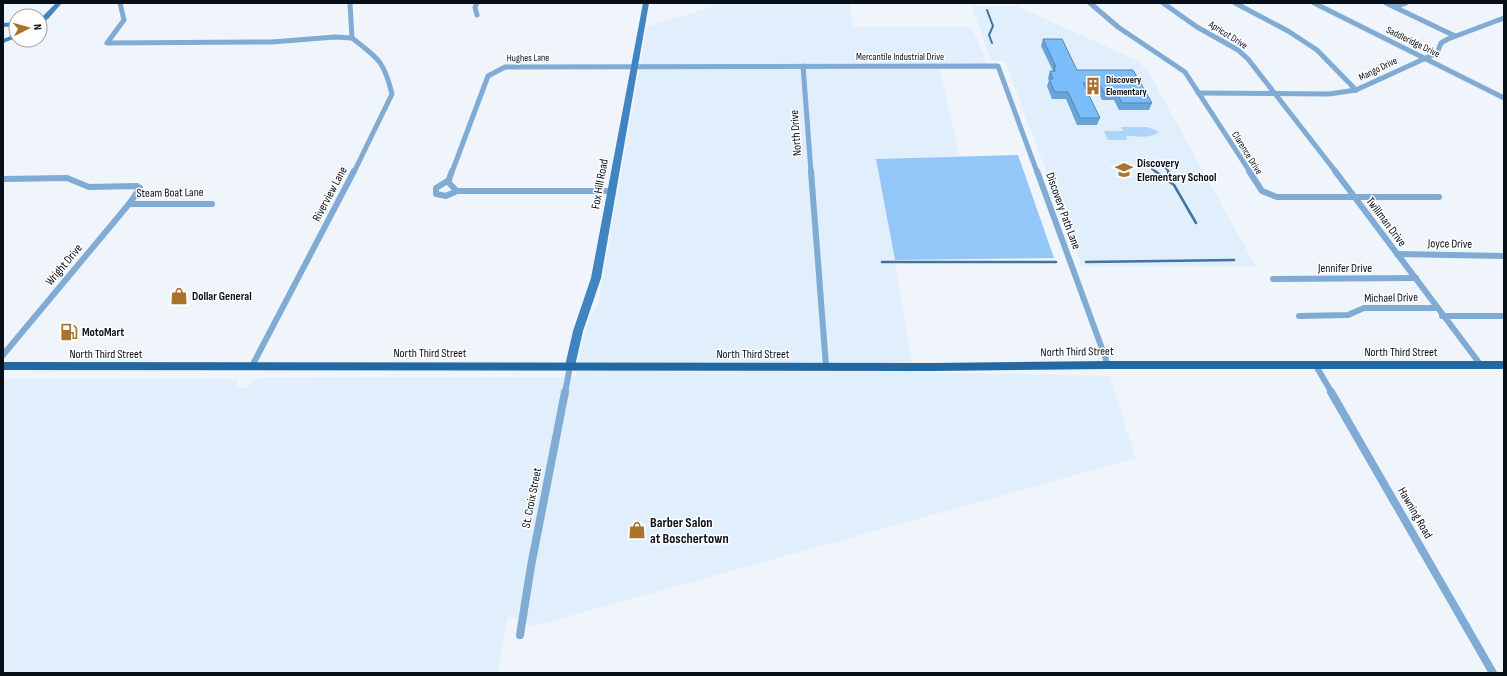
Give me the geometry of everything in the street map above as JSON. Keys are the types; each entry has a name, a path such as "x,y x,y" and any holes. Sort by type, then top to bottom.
{"main road":[{"name":"North Third Street","path":"3,366 1316,366 1504,364"}],"street":[{"path":"120,3 124,20 107,43 272,42 335,37 352,38 350,3"},
{"path":"477,3 475,7 477,16"},
{"name":"Fox Hill Road","path":"570,366 578,331 596,278 646,3"},
{"name":"Clarence Drive","path":"1090,3 1099,13 1136,40 1178,66 1198,92 1262,191 1277,197 1440,197"},
{"name":"Apricot Drive","path":"1163,3 1197,27 1243,54 1276,92"},
{"path":"1235,3 1288,31 1317,50 1356,90"},
{"name":"Saddleridge Drive","path":"1314,3 1504,98"},
{"path":"1386,3 1455,36"},
{"path":"1395,7 1406,3"},
{"path":"48,10 57,5"},
{"path":"48,16 57,5"},
{"name":"Mango Drive","path":"1198,92 1329,94 1356,90 1406,66 1426,59 1437,53 1441,43 1455,36 1504,18"},
{"name":"Riverview Lane","path":"252,366 368,144 392,94 387,74 376,56 352,38"},
{"path":"634,66 803,66"},
{"name":"Hughes Lane","path":"612,191 457,191 446,196 436,194 436,188 449,180 488,76 496,70 505,67 634,66"},
{"name":"Mercantile Industrial Drive","path":"803,66 998,66"},
{"name":"North Drive","path":"803,66 826,366"},
{"name":"Discovery Path Lane","path":"998,66 1108,365"},
{"name":"Twillman Drive","path":"1276,92 1353,198 1416,278 1442,316 1480,364"},
{"name":"Wright Drive","path":"3,179 67,178 89,187 137,186 140,188 129,204 3,355"},
{"path":"449,180 450,185 457,191"},
{"name":"Steam Boat Lane","path":"129,204 212,204"},
{"name":"Joyce Drive","path":"1397,254 1504,256"},
{"name":"Jennifer Drive","path":"1273,279 1416,278"},
{"name":"Michael Drive","path":"1299,316 1348,315 1364,308 1437,308"},
{"path":"1442,316 1504,316"},
{"name":"St. Croix Street","path":"520,635 531,566 570,366"},
{"name":"Hawning Road","path":"1316,366 1493,673"}],"shaded area":[{"path":"717,3 849,3 853,27 971,27 990,69 940,69 959,156 876,159 896,267 913,372 1109,376 1136,458 533,626 508,616 497,673 3,673 3,379 237,379 237,388 247,388 256,378 576,377 583,338 592,314 598,304 647,27 711,7"},
{"name":"Discovery Elementary School","path":"972,6 1017,6 1138,61 1149,73 1256,267 1082,267 1005,61 991,61"},
{"path":"1121,127 1148,127 1159,132 1152,136 1126,136 1127,140 1108,140 1104,131 1123,131"},
{"path":"1018,155 1054,258 895,260 876,159"}],"building":[{"name":"Discovery Elementary","path":"1043,39 1062,39 1077,70 1133,70 1152,103 1122,103 1117,93 1104,93 1099,83 1083,83 1100,118 1080,118 1068,92 1055,92 1049,79 1053,79 1050,71 1055,71 1054,67 1056,67"}],"waterway":[{"path":"987,10 993,26 989,35 992,43"},
{"path":"1165,167 1169,172"},
{"path":"1152,169 1156,172"},
{"path":"1155,171 1174,185 1196,223"},
{"path":"1168,171 1170,182"},
{"path":"1086,262 1234,260"},
{"path":"882,262 1056,262"}],"place":[{"name":"Discovery Elementary","path":"1093,86"},
{"name":"Discovery Elementary School","path":"1124,170"},
{"name":"Dollar General","path":"179,296"},
{"name":"MotoMart","path":"69,332"},
{"name":"Barber Salon at Boschertown","path":"637,530"}]}
